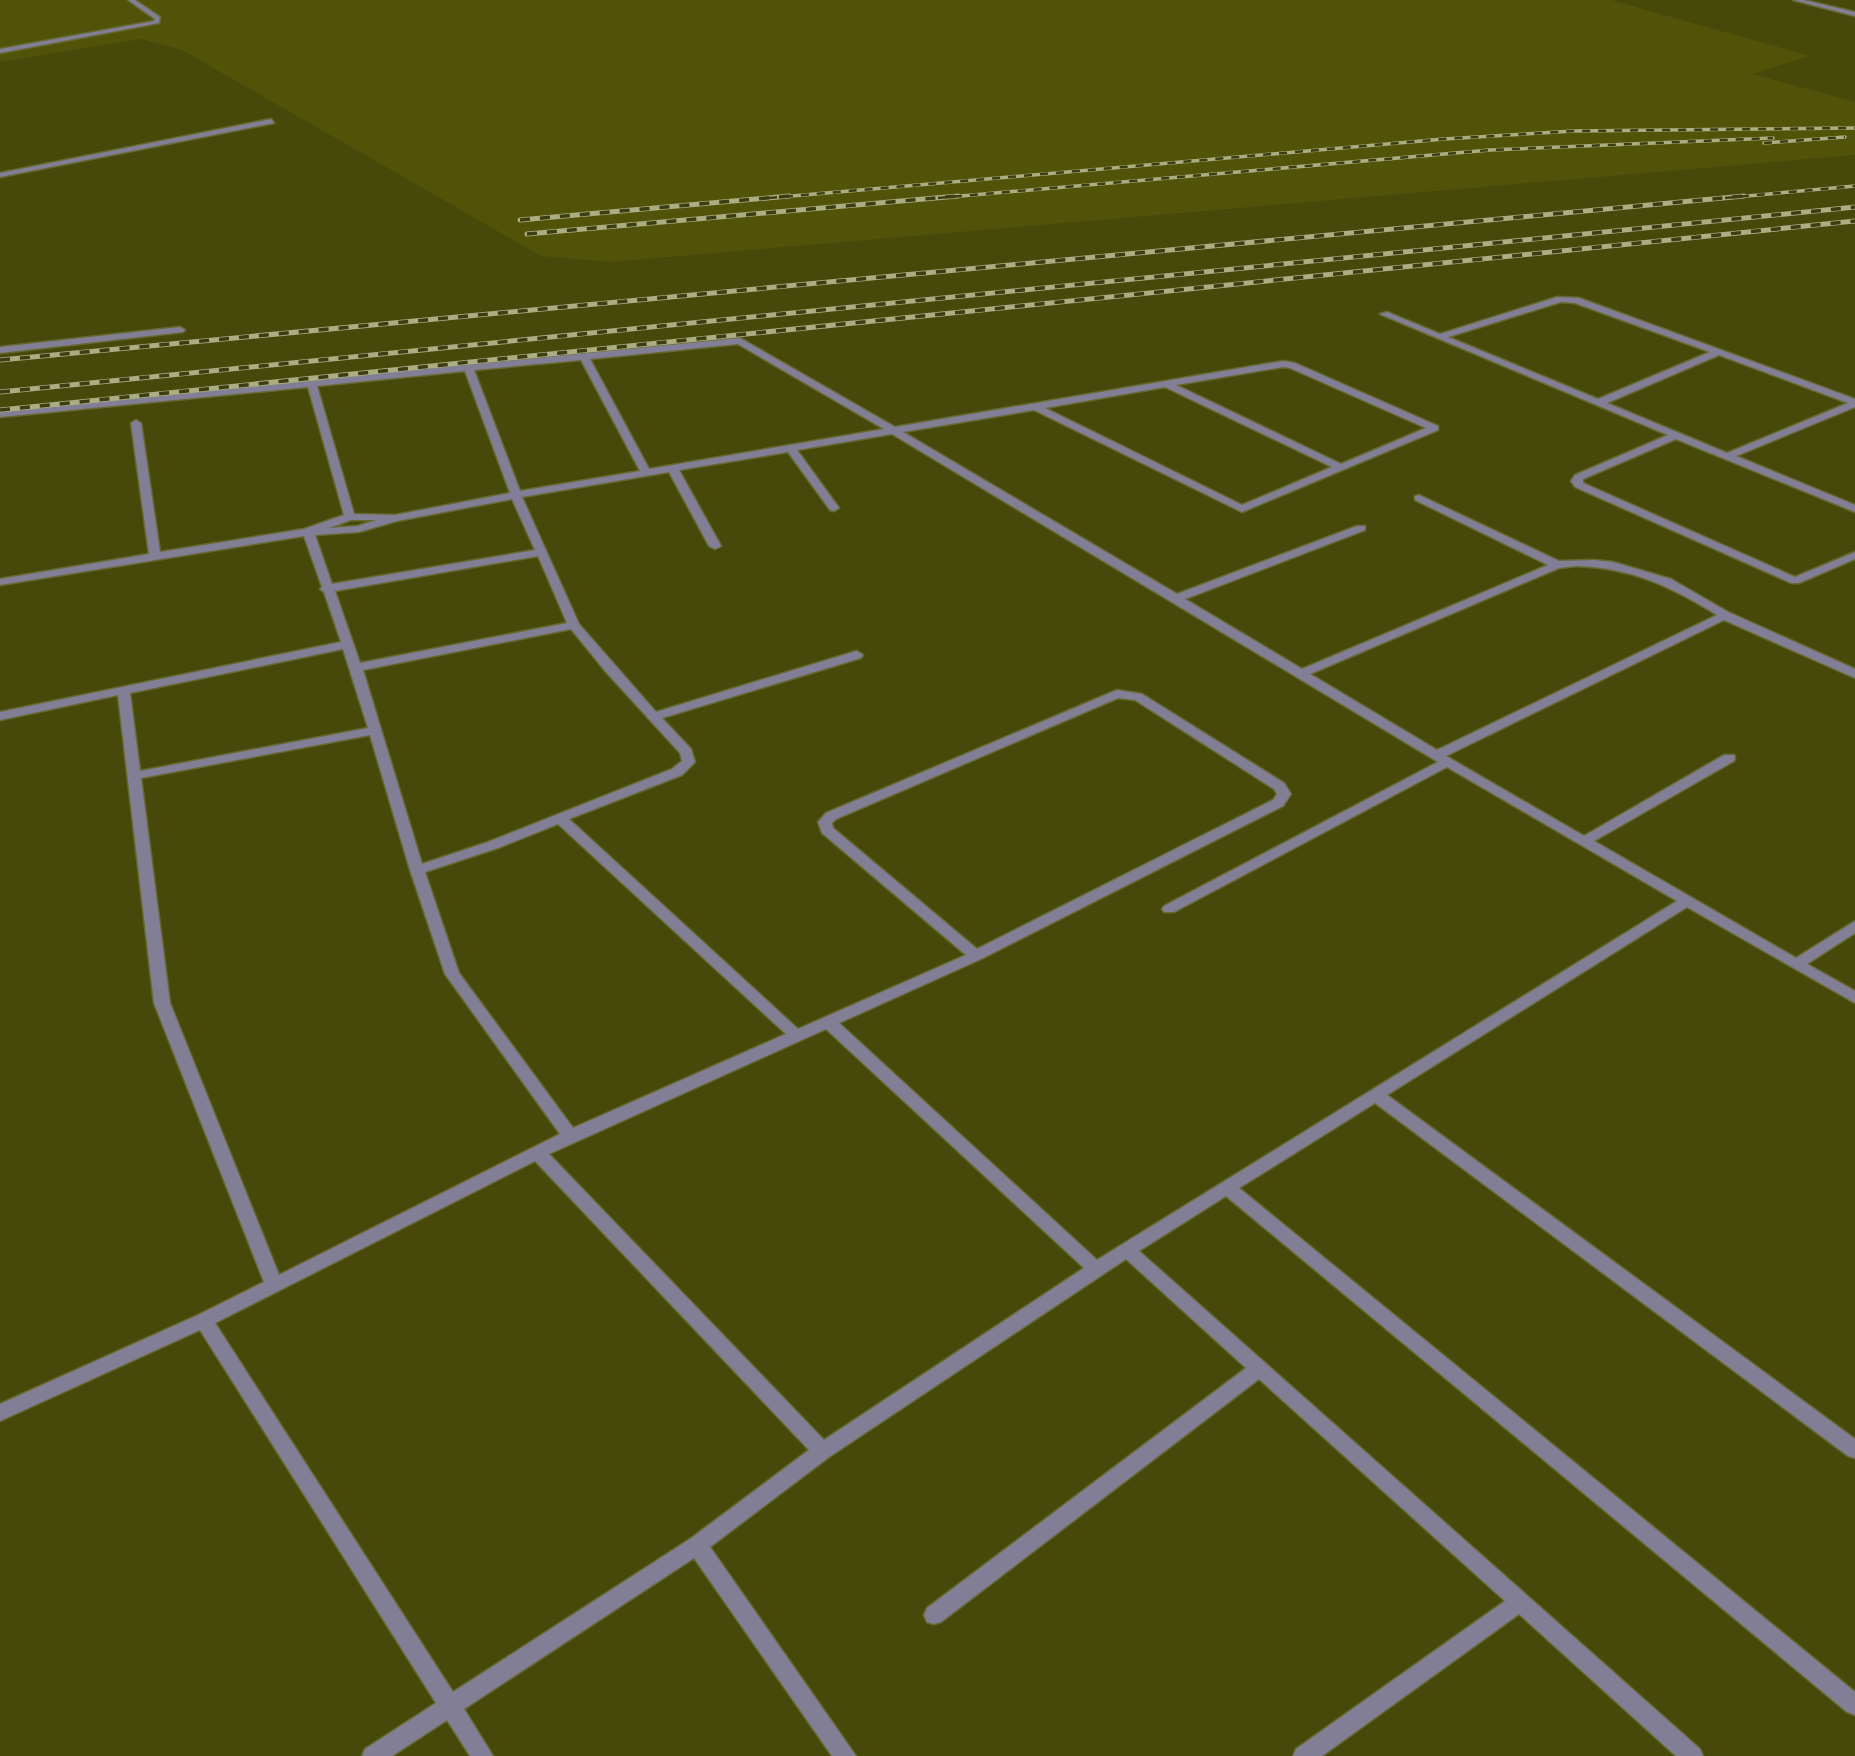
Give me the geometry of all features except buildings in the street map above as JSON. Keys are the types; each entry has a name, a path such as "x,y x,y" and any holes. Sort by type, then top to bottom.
{"street":[{"path":"0,51 157,22 158,18 131,0"},
{"path":"1796,0 1855,14"},
{"path":"0,175 271,121"},
{"path":"1439,337 1568,299 1855,402"},
{"path":"1384,314 1855,509"},
{"path":"0,349 180,330"},
{"path":"0,414 740,341 1442,759 1855,998"},
{"path":"1598,403 1719,352"},
{"path":"583,355 646,473"},
{"path":"0,582 155,554 308,531 359,529 396,518 516,495 892,430 1034,406 1287,364 1434,428 1248,508 1236,508 1034,406"},
{"path":"417,870 561,819 677,772 689,762 686,751 610,669 574,625 516,495 468,367"},
{"path":"311,382 350,517"},
{"path":"1166,384 1342,468"},
{"path":"1728,456 1855,402"},
{"path":"135,423 155,554"},
{"path":"1676,435 1579,477 1576,481 1578,485 1795,581 1855,555"},
{"path":"791,449 834,508"},
{"path":"673,469 715,546"},
{"path":"1419,498 1557,565"},
{"path":"308,531 350,517 396,518"},
{"path":"1175,599 1362,528"},
{"path":"308,531 356,668 373,731 452,974 570,1136"},
{"path":"327,589 541,552"},
{"path":"1301,674 1557,565 1581,561 1623,567 1657,578 1698,597 1729,617 1855,674"},
{"path":"1169,908 1442,759 1722,618 1729,617"},
{"path":"356,668 574,625"},
{"path":"0,716 348,644"},
{"path":"654,716 857,655"},
{"path":"124,691 162,1003 274,1285"},
{"path":"0,1413 204,1320 570,1136 976,956 1278,803 1284,794 1279,786 1138,697 1116,694 831,816 825,822 827,830 976,956"},
{"path":"133,776 373,731"},
{"path":"1585,841 1729,758"},
{"path":"561,819 796,1035"},
{"path":"373,1756 697,1545 822,1451 1096,1269 1687,901"},
{"path":"1797,964 1855,926"},
{"path":"827,1021 1096,1269"},
{"path":"1375,1094 1855,1450"},
{"path":"537,1153 822,1451"},
{"path":"1228,1189 1855,1705"},
{"path":"1127,1250 1692,1756"},
{"path":"204,1320 482,1756"},
{"path":"934,1615 1260,1368"},
{"path":"697,1545 845,1756"},
{"path":"1304,1756 1520,1602"}],"shaded area":[{"path":"0,0 1611,0 1810,56 1752,74 1855,102 1855,155 611,262 541,256 182,50 141,39 0,62"}],"railway":[{"path":"769,198 1444,139 1574,131 1855,128"},
{"path":"1764,143 1845,137"},
{"path":"938,198 1490,150 1773,138"},
{"path":"1725,198 1855,186"},
{"path":"520,220 789,196"},
{"path":"527,234 958,196"},
{"path":"0,360 1744,196"},
{"path":"0,392 1855,207"},
{"path":"0,410 1855,221"}]}
